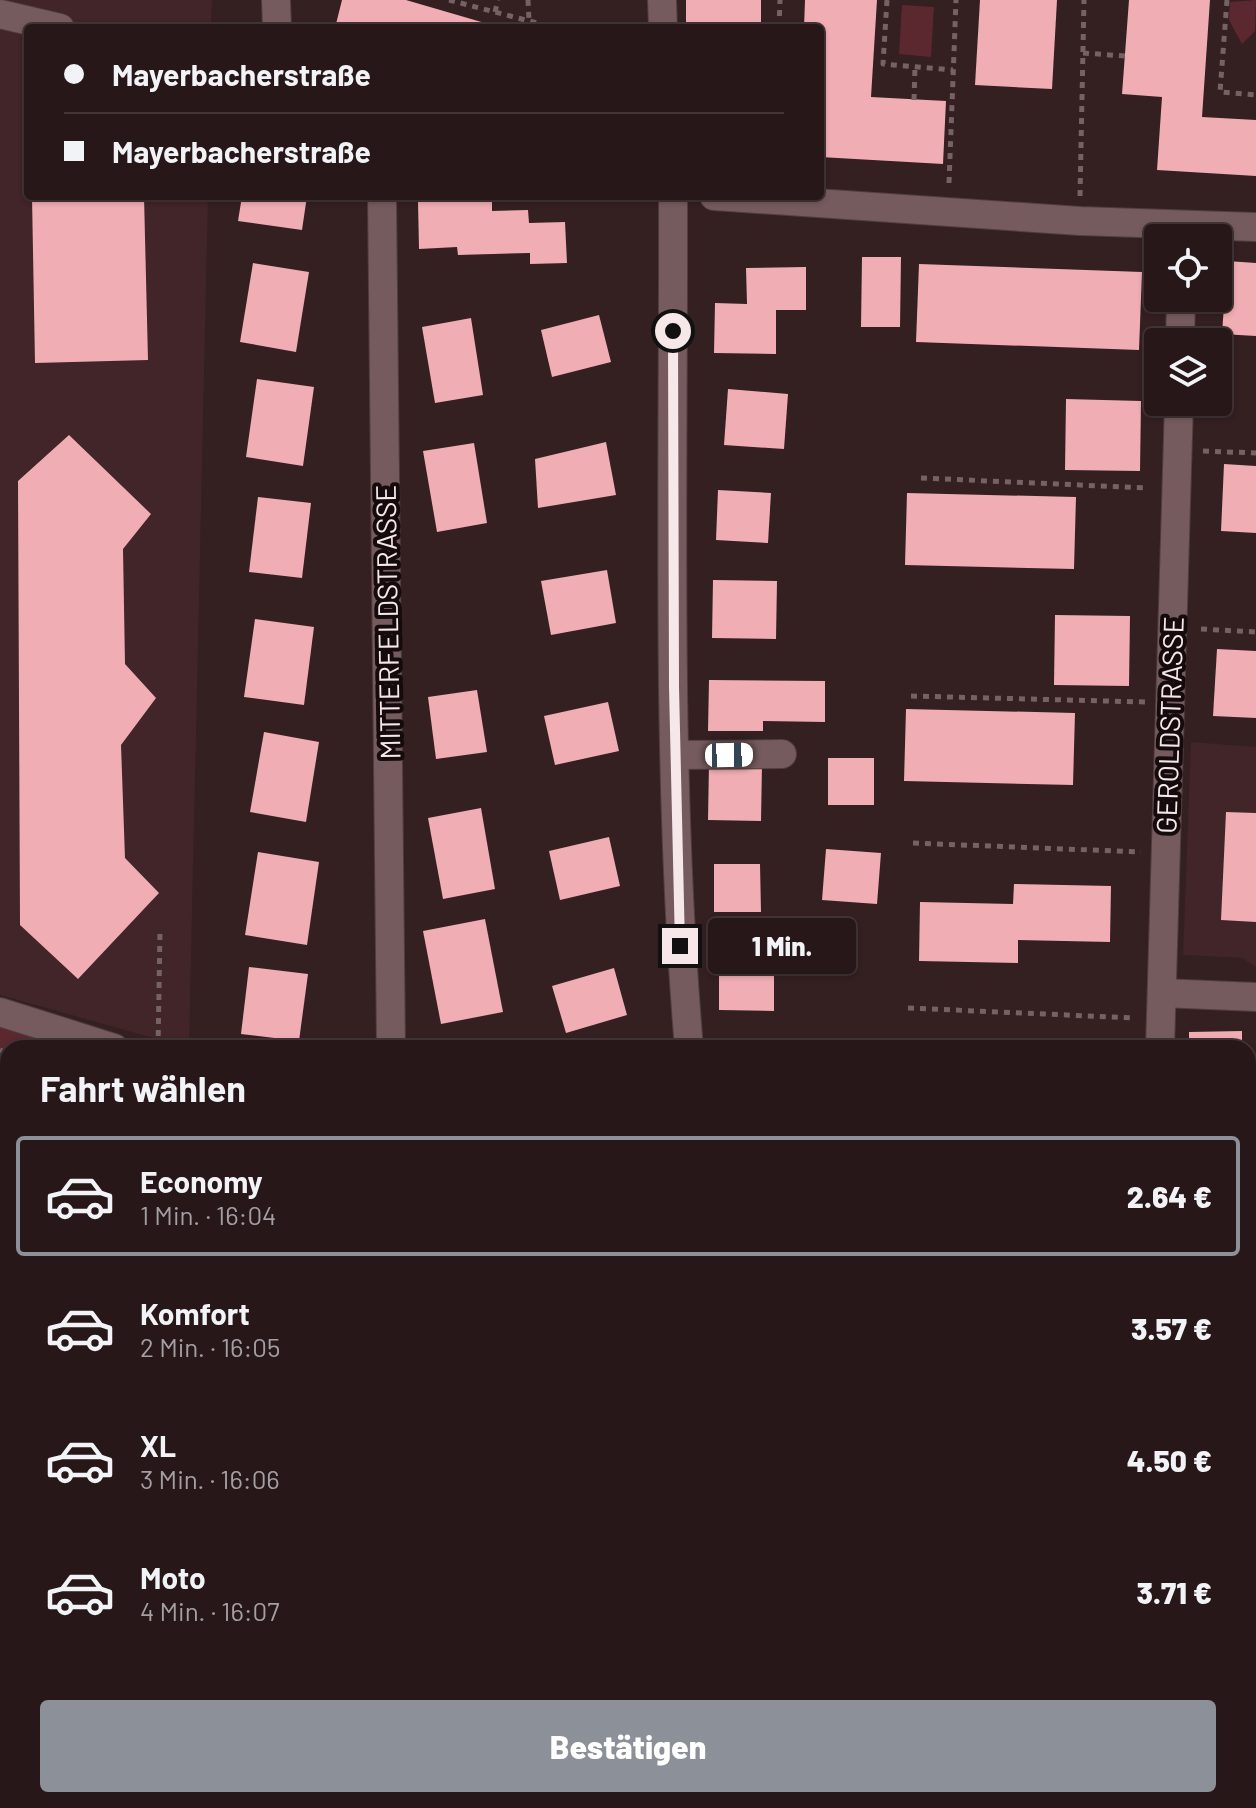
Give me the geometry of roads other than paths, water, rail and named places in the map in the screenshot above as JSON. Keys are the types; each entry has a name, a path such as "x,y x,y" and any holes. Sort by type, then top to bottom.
{"street":[{"path":"276,0 277,24"},
{"path":"662,0 663,24"},
{"path":"0,14 43,24"},
{"name":"MITTERFELDSTRASSE","path":"382,200 391,1040"},
{"path":"673,200 676,755 680,946 688,1040"},
{"path":"773,200 1144,227"},
{"path":"1232,228 1256,227"},
{"name":"GEROLDSTRASSE","path":"1160,1040 1179,416"},
{"path":"676,755 782,754"},
{"path":"1161,1006 1256,997"},
{"path":"0,1012 89,1040"}]}
